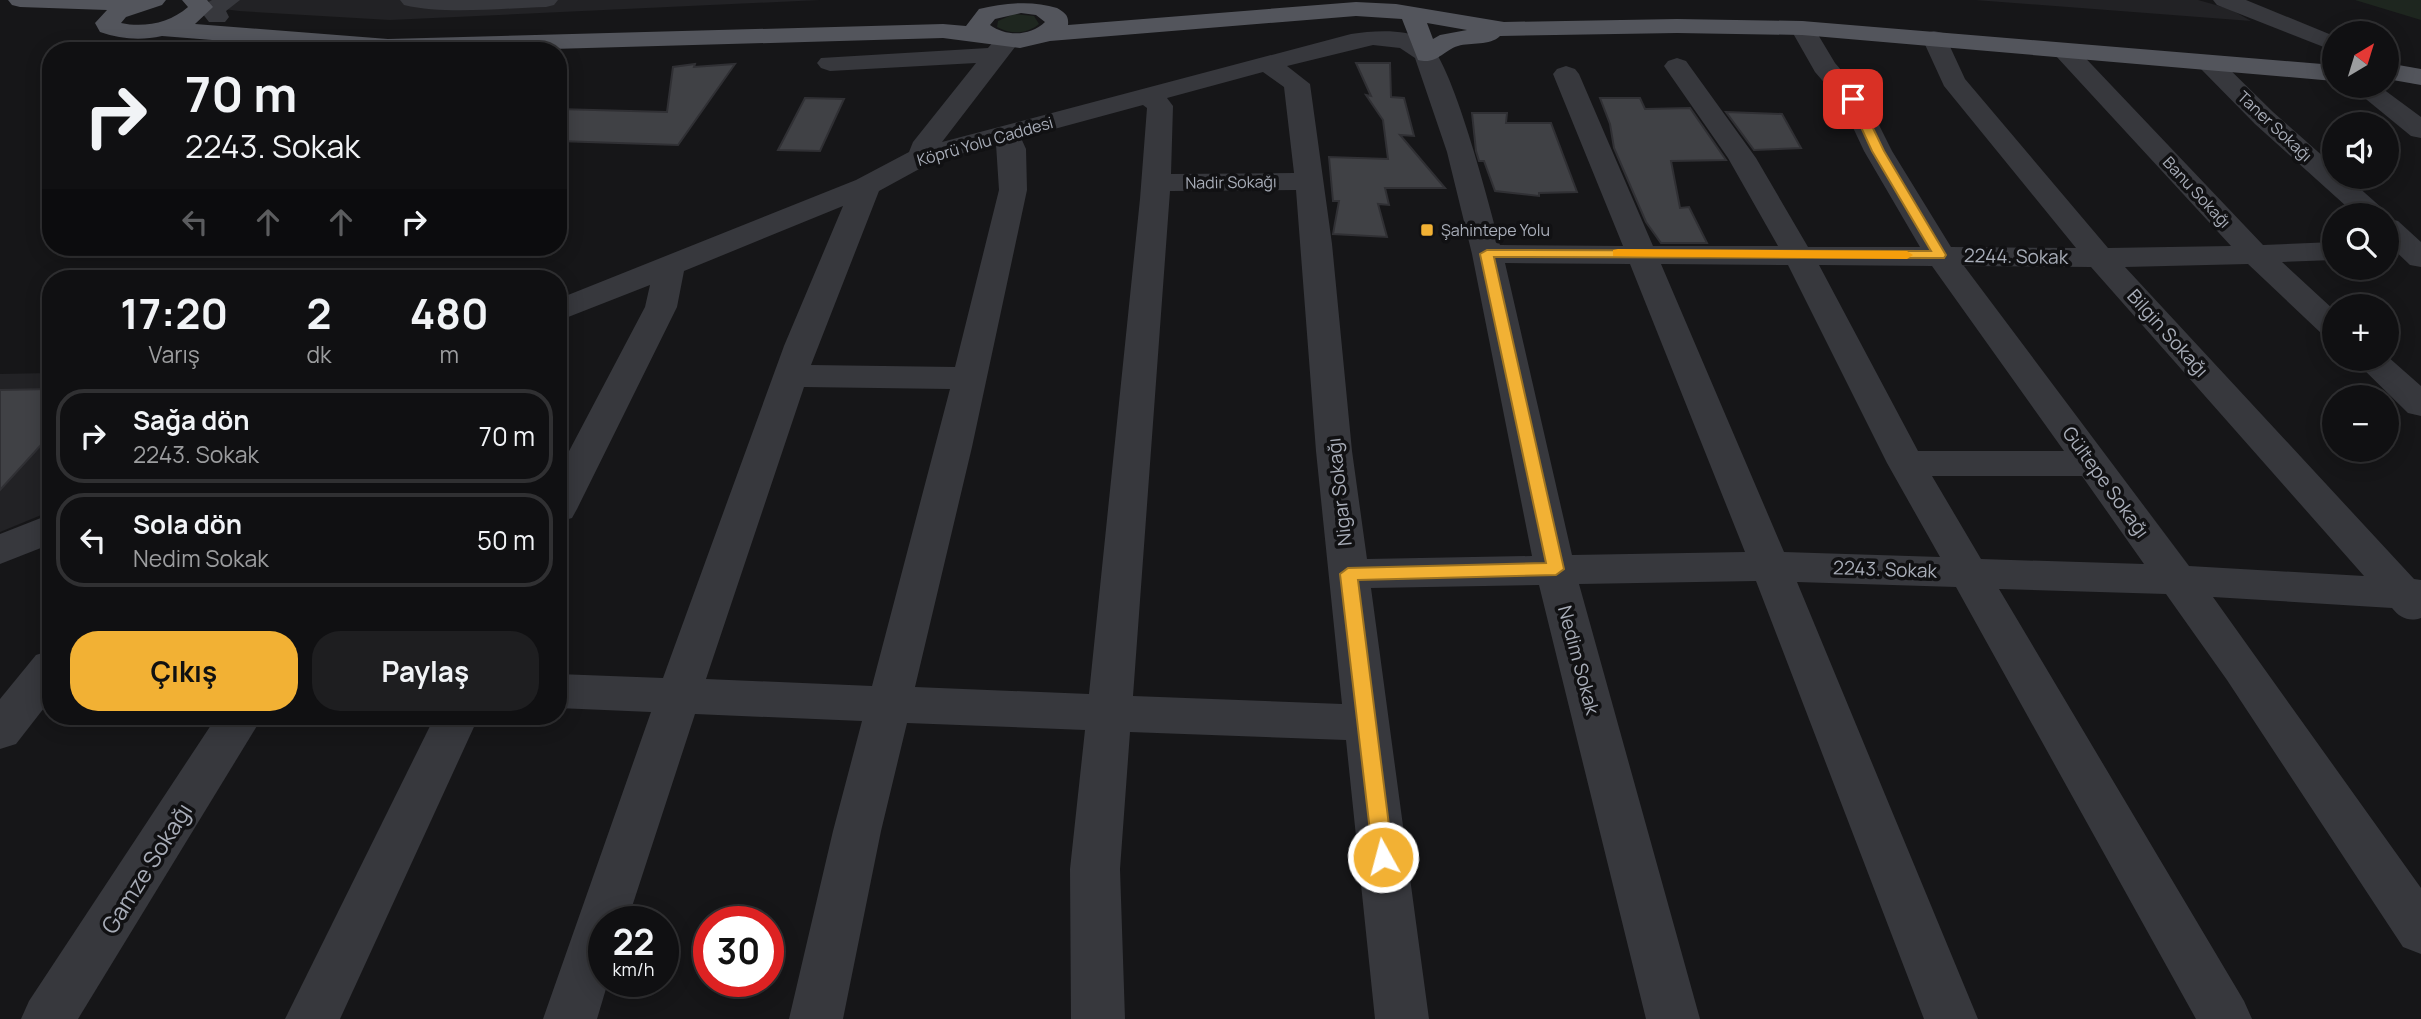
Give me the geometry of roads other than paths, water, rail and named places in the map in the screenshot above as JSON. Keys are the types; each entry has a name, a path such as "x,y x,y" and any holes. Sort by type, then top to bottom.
{"main road":[{"path":"20,0 147,1"},
{"path":"536,42 943,31 998,26 1047,14 1321,0"},
{"path":"1382,0 1529,23 1799,22 2322,65"},
{"path":"1465,0 1493,17"},
{"path":"0,12 109,20 118,12 147,1"},
{"path":"1425,5 1427,55"},
{"path":"159,29 188,19 210,7 320,27 412,30 998,26 1021,6 1047,14 1356,9 1425,5 1474,26 1526,30"},
{"path":"109,20 109,27 117,30 159,29 334,42"},
{"path":"1427,55 1449,40 1526,30 1677,26 1802,28 2322,72"},
{"path":"2399,77 2421,79"}],"street":[{"path":"412,0 546,0"},
{"path":"2225,0 2322,39"},
{"path":"2283,0 2308,17 2322,32"},
{"path":"1343,43 1400,27 1425,5"},
{"path":"830,63 998,26"},
{"path":"922,156 923,148 998,26"},
{"name":"Gültepe Sokağı","path":"1802,28 1824,67 1853,99 1878,151 1940,255 2242,668 2421,930"},
{"name":"Köprü Yolu Caddesi","path":"567,307 866,186 922,156 1343,43 1385,38 1416,46 1427,55"},
{"name":"Bilgin Sokağı","path":"1934,38 1953,81 2099,257 2415,602"},
{"name":"Banu Sokağı","path":"2065,51 2254,253 2322,316"},
{"name":"Nedim Sokak","path":"1427,55 1461,152 1487,254 1556,569 1673,1019"},
{"name":"Taner Sokağı","path":"2209,63 2264,118 2360,203"},
{"name":"Nigar Sokağı","path":"1267,64 1297,84 1317,244 1334,451 1402,1019"},
{"path":"1676,66 1742,158 1798,255 1906,463 2225,1019"},
{"path":"1566,74 1770,566 1951,1019"},
{"path":"1098,1019 1095,869 1155,199 1160,106 1148,96"},
{"path":"2380,98 2418,126"},
{"path":"816,1019 857,831 970,379 1013,190 1012,149 1006,134"},
{"name":"Nadir Sokağı","path":"1154,183 1308,181"},
{"path":"570,1019 624,852 681,696 791,376 866,186"},
{"path":"2399,241 2411,254"},
{"name":"2244. Sokak","path":"1487,254 2160,258 2322,251"},
{"path":"567,491 660,307 670,264"},
{"path":"2383,371 2421,405"},
{"path":"791,376 970,379"},
{"path":"1906,463 2092,464"},
{"path":"0,550 42,532"},
{"name":"2243. Sokak","path":"1348,574 1770,566 1968,571 2177,580 2415,602"},
{"path":"0,731 42,680"},
{"path":"567,691 1367,723"},
{"name":"Gamze Sokağı","path":"48,1019 236,725"},
{"path":"312,1019 453,725"}],"place":[{"name":"Şahintepe Yolu","path":"1427,230"}]}
